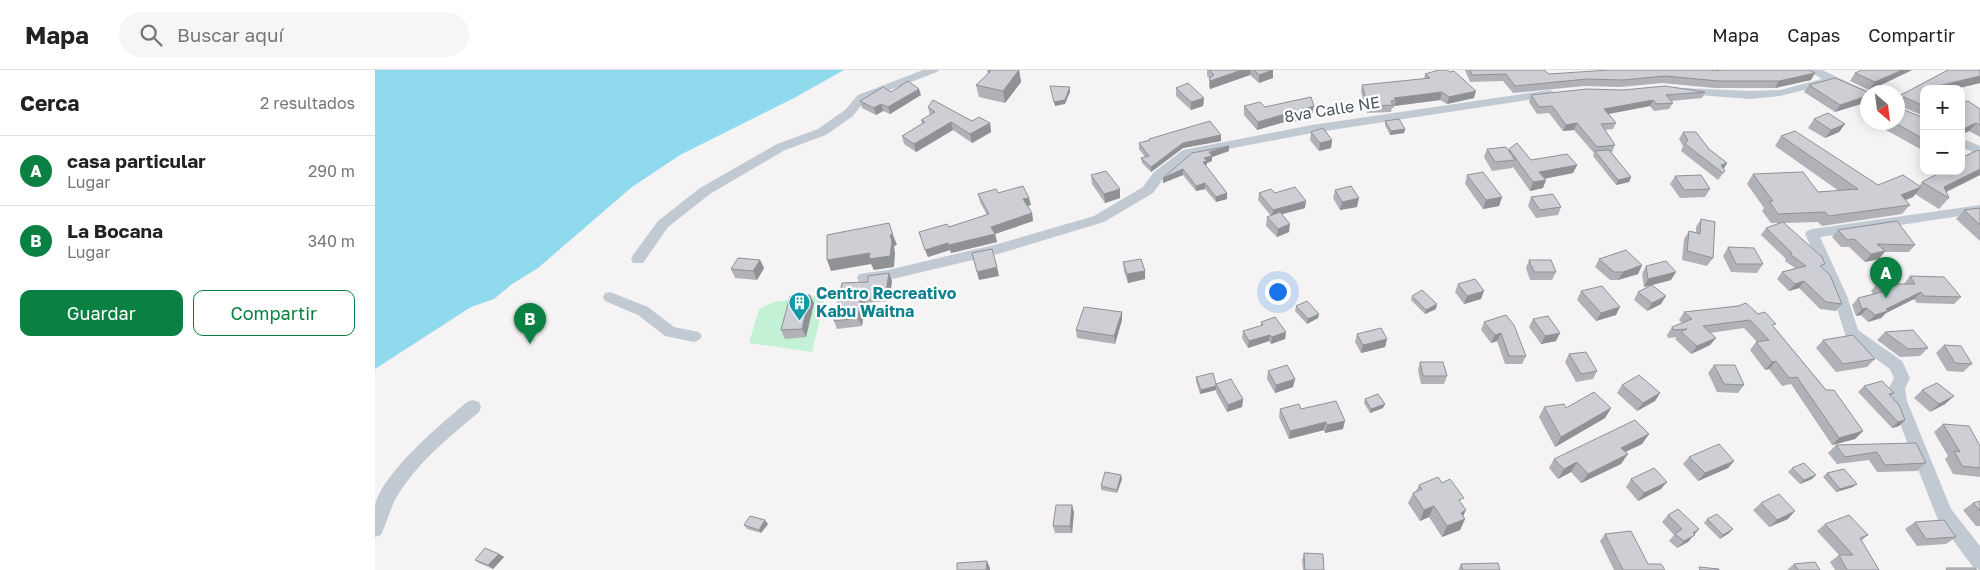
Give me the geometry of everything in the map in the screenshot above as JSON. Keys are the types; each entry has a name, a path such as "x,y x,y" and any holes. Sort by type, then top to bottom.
{"street":[{"path":"638,259 663,224 705,191 781,147 822,132 849,113 862,96 933,70"},
{"path":"1813,70 1860,92"},
{"path":"1675,90 1715,94 1780,93 1834,79"},
{"name":"8va Calle NE","path":"864,278 888,275 998,249 1099,219 1148,190 1159,175 1187,153 1312,129 1442,111 1521,97 1566,92"},
{"path":"1965,144 1980,151"},
{"path":"1980,209 1812,234 1841,296 1851,333 1896,365 1902,378 1897,388 1899,401 1944,514 1980,561"},
{"path":"610,297 643,311 670,332 694,336"},
{"path":"375,529 389,496 408,469 453,423 473,407"}],"green space":[{"path":"826,294 812,352 749,343 759,309 774,302"}],"water":[{"path":"375,70 844,70 794,98 680,155 632,187 538,268 512,284 494,299 471,307 375,369"}],"building":[{"path":"989,70 1019,70 1003,91 976,85 990,72"},
{"path":"1209,70 1242,70 1210,81 1209,79 1214,75"},
{"path":"1254,70 1273,70 1259,75"},
{"path":"1439,70 1454,71 1476,91 1449,97 1442,92 1394,98 1396,100 1391,101 1393,105 1368,106 1362,85 1430,78 1425,74"},
{"path":"1470,70 1544,70 1549,74 1609,70 1809,70 1815,73 1779,81 1719,81 1665,76 1623,80 1587,79 1515,86 1506,74 1472,75"},
{"path":"1862,70 1902,70 1875,82 1855,73"},
{"path":"1948,70 1980,70 1980,76 1942,85 1920,85 1920,104 1905,97 1905,93"},
{"path":"1835,78 1860,89 1860,98 1840,105 1809,85"},
{"path":"908,81 919,89 888,107 881,104 874,108 860,101 883,87 891,92"},
{"path":"1188,83 1204,98 1191,102 1176,88"},
{"path":"1050,86 1070,87 1065,100 1054,102"},
{"path":"1665,86 1705,92 1666,95 1673,103 1657,104 1653,100 1604,109 1616,123 1601,124 1615,145 1597,147 1577,123 1566,125 1552,106 1539,107 1531,95 1587,89 1623,90"},
{"path":"1311,97 1314,106 1304,109 1306,111 1294,114 1292,112 1258,122 1244,106 1260,102 1265,107"},
{"path":"933,100 972,121 979,117 990,123 970,134 951,122 914,144 902,136 925,122 921,120 935,112 928,107"},
{"path":"1968,101 1980,109 1980,125 1976,123 1965,128 1965,102"},
{"path":"1905,110 1920,116 1920,137 1905,129"},
{"path":"1828,113 1845,124 1831,130 1814,119"},
{"path":"1399,119 1405,129 1391,131 1385,121"},
{"path":"1210,121 1221,135 1183,143 1151,167 1141,158 1149,156 1139,143"},
{"path":"1323,128 1332,140 1320,143 1311,132"},
{"path":"1795,131 1878,185 1903,175 1921,187 1901,195 1910,205 1829,216 1825,212 1778,214 1769,201 1773,201 1753,174 1803,172 1818,192 1858,189 1781,136"},
{"path":"1683,132 1696,132 1709,149 1727,163 1721,165 1725,171 1723,173 1685,144 1688,140"},
{"path":"1517,143 1531,160 1567,154 1577,165 1539,172 1546,180 1533,182 1509,149"},
{"path":"1229,146 1209,152 1212,156 1204,158 1207,161 1203,162 1227,193 1216,197 1205,183 1196,186 1183,169 1163,178 1192,153"},
{"path":"1506,147 1515,160 1495,162 1487,149"},
{"path":"1609,150 1631,177 1618,180 1595,151"},
{"path":"1978,150 1980,151 1980,169 1944,187 1949,198 1922,182 1935,175 1965,175 1965,156"},
{"path":"1106,171 1120,189 1104,194 1091,175"},
{"path":"1483,172 1502,197 1486,200 1467,175"},
{"path":"1701,175 1710,189 1684,190 1675,176"},
{"path":"1023,186 1029,198 1023,199 1032,213 991,227 995,234 949,245 948,243 925,250 919,232 947,224 949,227 989,214 978,194 996,189 998,193"},
{"path":"1351,186 1359,198 1342,202 1335,190"},
{"path":"1295,187 1306,201 1273,210 1259,193 1271,189 1275,193"},
{"path":"1553,194 1561,207 1540,210 1531,197"},
{"path":"1980,208 1980,225 1964,210"},
{"path":"1280,212 1290,224 1278,229 1267,217"},
{"path":"1701,219 1715,222 1713,258 1687,251 1689,231 1700,234"},
{"path":"1897,221 1915,245 1877,244 1885,251 1871,254 1854,239 1847,240 1838,230"},
{"path":"1783,222 1822,257 1825,264 1820,266 1830,275 1842,304 1826,302 1804,281 1795,284 1782,272 1806,266 1790,254 1792,253 1766,228"},
{"path":"889,223 893,235 890,235 892,242 890,256 869,259 870,253 827,260 827,235"},
{"path":"1728,247 1754,248 1763,264 1736,264"},
{"path":"992,249 997,267 977,272 972,253"},
{"path":"1626,250 1642,265 1623,272 1614,272 1599,259"},
{"path":"738,258 760,260 753,271 731,269"},
{"path":"1141,259 1145,271 1127,274 1123,262"},
{"path":"1529,260 1551,260 1556,272 1534,272"},
{"path":"1666,261 1676,272 1648,279 1646,266"},
{"path":"889,273 886,292 861,295 858,318 834,321 842,283 868,282 868,276"},
{"path":"1910,276 1944,277 1961,297 1924,296 1921,292 1886,309 1888,311 1875,315 1867,308 1862,309 1858,298 1882,292 1877,284 1915,284"},
{"path":"1475,279 1484,291 1467,296 1458,284"},
{"path":"1652,285 1666,296 1652,303 1638,292"},
{"path":"1602,286 1620,307 1601,313 1581,291"},
{"path":"1422,290 1437,304 1426,310 1412,296"},
{"path":"810,295 802,329 781,330 790,296"},
{"path":"1307,301 1319,314 1308,319 1296,306"},
{"path":"1746,303 1758,314 1765,312 1776,324 1772,325 1826,390 1834,390 1863,431 1839,438 1797,377 1789,378 1776,361 1772,362 1756,342 1769,340 1750,320 1703,326 1716,338 1697,346 1681,332 1687,329 1673,330 1672,327 1692,319 1684,312 1738,306"},
{"path":"1084,307 1122,312 1114,336 1076,330"},
{"path":"1506,315 1514,325 1526,356 1509,356 1501,333 1495,335 1484,322"},
{"path":"1548,316 1560,333 1545,336 1533,319"},
{"path":"1275,317 1286,332 1272,337 1270,335 1249,341 1243,331 1263,325 1261,322"},
{"path":"1381,328 1387,339 1363,345 1357,334"},
{"path":"1913,330 1928,348 1908,349 1885,332"},
{"path":"1853,335 1875,359 1843,364 1823,340"},
{"path":"1944,345 1961,346 1972,364 1955,363"},
{"path":"1586,352 1597,371 1581,374 1569,354"},
{"path":"1420,362 1443,362 1447,376 1423,376"},
{"path":"1287,365 1295,379 1276,385 1268,371"},
{"path":"1714,365 1735,365 1744,385 1724,384"},
{"path":"1213,373 1216,386 1201,390 1196,377"},
{"path":"1639,375 1660,393 1643,403 1622,385"},
{"path":"1231,379 1243,399 1228,405 1216,384"},
{"path":"1882,381 1894,393 1889,394 1899,405 1905,420 1898,422 1864,386"},
{"path":"1937,383 1954,396 1939,404 1922,390"},
{"path":"1594,392 1611,408 1561,437 1544,407 1564,404 1566,408"},
{"path":"1378,394 1385,404 1371,409 1365,399"},
{"path":"1336,401 1345,421 1327,425 1326,422 1290,431 1280,409 1299,404 1301,409"},
{"path":"1635,420 1649,434 1621,448 1628,454 1588,474 1577,462 1564,469 1554,459"},
{"path":"1943,424 1969,426 1980,446 1980,468 1962,466 1954,451 1960,452"},
{"path":"1916,443 1926,463 1885,465 1877,452 1845,457 1836,445"},
{"path":"1719,444 1734,461 1705,473 1689,457"},
{"path":"1804,463 1816,475 1804,480 1792,468"},
{"path":"1654,468 1667,482 1644,493 1631,479"},
{"path":"1844,469 1857,484 1840,489 1827,473"},
{"path":"1105,472 1121,475 1117,490 1101,486"},
{"path":"1438,477 1442,483 1450,479 1464,498 1459,500 1466,510 1461,513 1465,519 1447,526 1434,506 1424,510 1413,493 1422,489 1419,485"},
{"path":"1779,494 1795,511 1777,520 1761,503"},
{"path":"1980,501 1980,511 1973,503"},
{"path":"1056,505 1072,505 1070,526 1053,526"},
{"path":"1678,509 1699,529 1693,533 1695,535 1684,541 1675,534 1682,529 1668,515"},
{"path":"1717,514 1733,529 1723,535 1707,519"},
{"path":"1849,515 1868,535 1860,538 1879,570 1847,570 1839,555 1853,555 1825,524"},
{"path":"750,516 765,520 759,530 744,525"},
{"path":"1944,520 1956,537 1926,539 1915,522"},
{"path":"1631,531 1648,564 1661,564 1665,570 1623,570 1605,534"},
{"path":"485,548 499,554 488,565 475,560"},
{"path":"1304,553 1323,554 1324,570 1305,570"},
{"path":"987,561 986,570 957,570 957,563"},
{"path":"1815,562 1820,570 1798,570 1794,564"},
{"path":"1498,563 1500,570 1463,570 1461,564"},
{"path":"1699,567 1719,569 1719,570 1700,570"},
{"path":"1946,568 1975,568 1977,570 1947,570"}],"place":[{"name":"casa particular","path":"1886,298"},
{"name":"Centro Recreativo Kabu Waitna","path":"800,321"},
{"name":"La Bocana","path":"530,344"}]}
